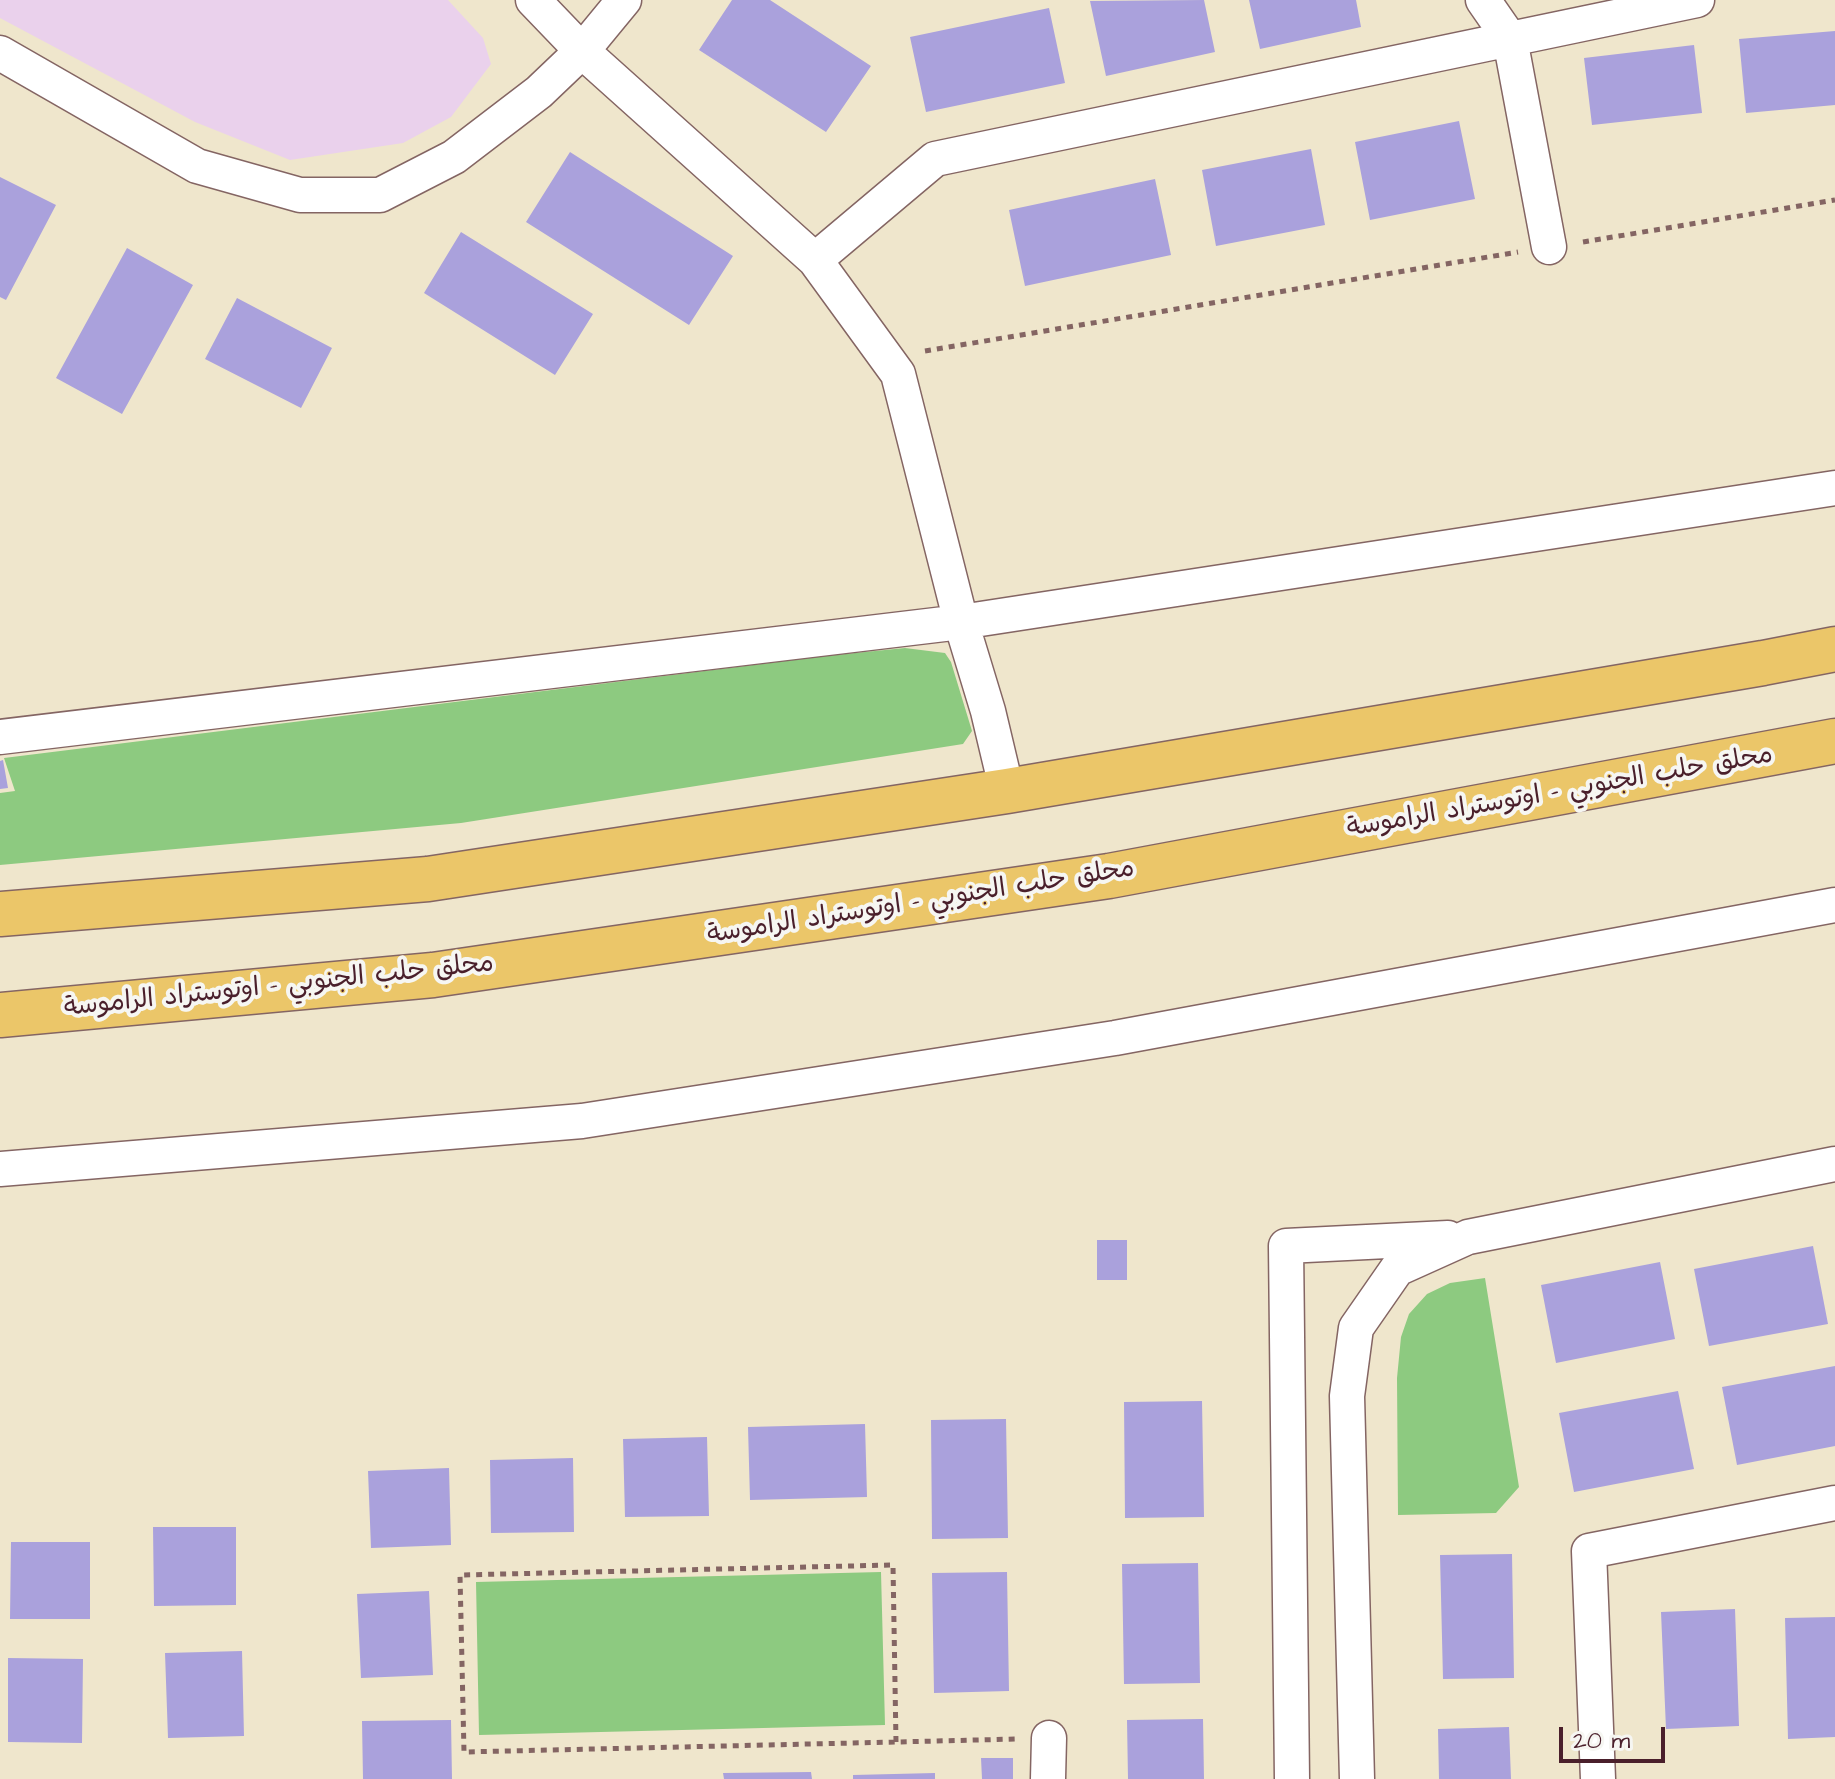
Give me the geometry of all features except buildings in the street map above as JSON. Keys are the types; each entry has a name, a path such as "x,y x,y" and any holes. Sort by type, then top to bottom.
{"highway":[{"path":"0,914 428,879 1007,791 1835,649"},
{"name":"محلق حلب الجنوبي - اوتوستراد الراموسة","path":"0,1015 433,975 1094,878 1835,741"}],"street":[{"path":"533,0 582,51 815,260 898,374 1007,791"},
{"path":"0,53 197,166 300,195 380,195 454,157 539,92 582,51 624,0"},
{"path":"1483,0 1510,39 1549,247"},
{"path":"815,260 935,159 1697,0"},
{"path":"0,737 961,622 1835,488"},
{"path":"0,1169 582,1121 1115,1038 1835,905"},
{"path":"1292,1779 1286,1246 1468,1237 1835,1164"},
{"path":"1357,1779 1347,1396 1356,1328 1397,1269 1468,1237"},
{"path":"1598,1779 1589,1551 1835,1503"},
{"path":"1048,1779 1049,1738"}],"path":[{"path":"886,358 1835,200"},
{"path":"896,1742 893,1565 460,1575 464,1752 896,1742 1049,1738"}],"shaded area":[{"path":"0,0 448,0 483,38 491,64 451,117 403,143 290,160 195,122 0,18"}],"green space":[{"path":"905,648 945,653 951,662 972,731 963,744 461,823 0,865 0,793 15,791 4,758"},
{"path":"1485,1278 1519,1487 1496,1513 1398,1515 1397,1378 1401,1337 1409,1314 1427,1294 1450,1283"},
{"path":"881,1572 885,1725 479,1735 476,1582"}]}
